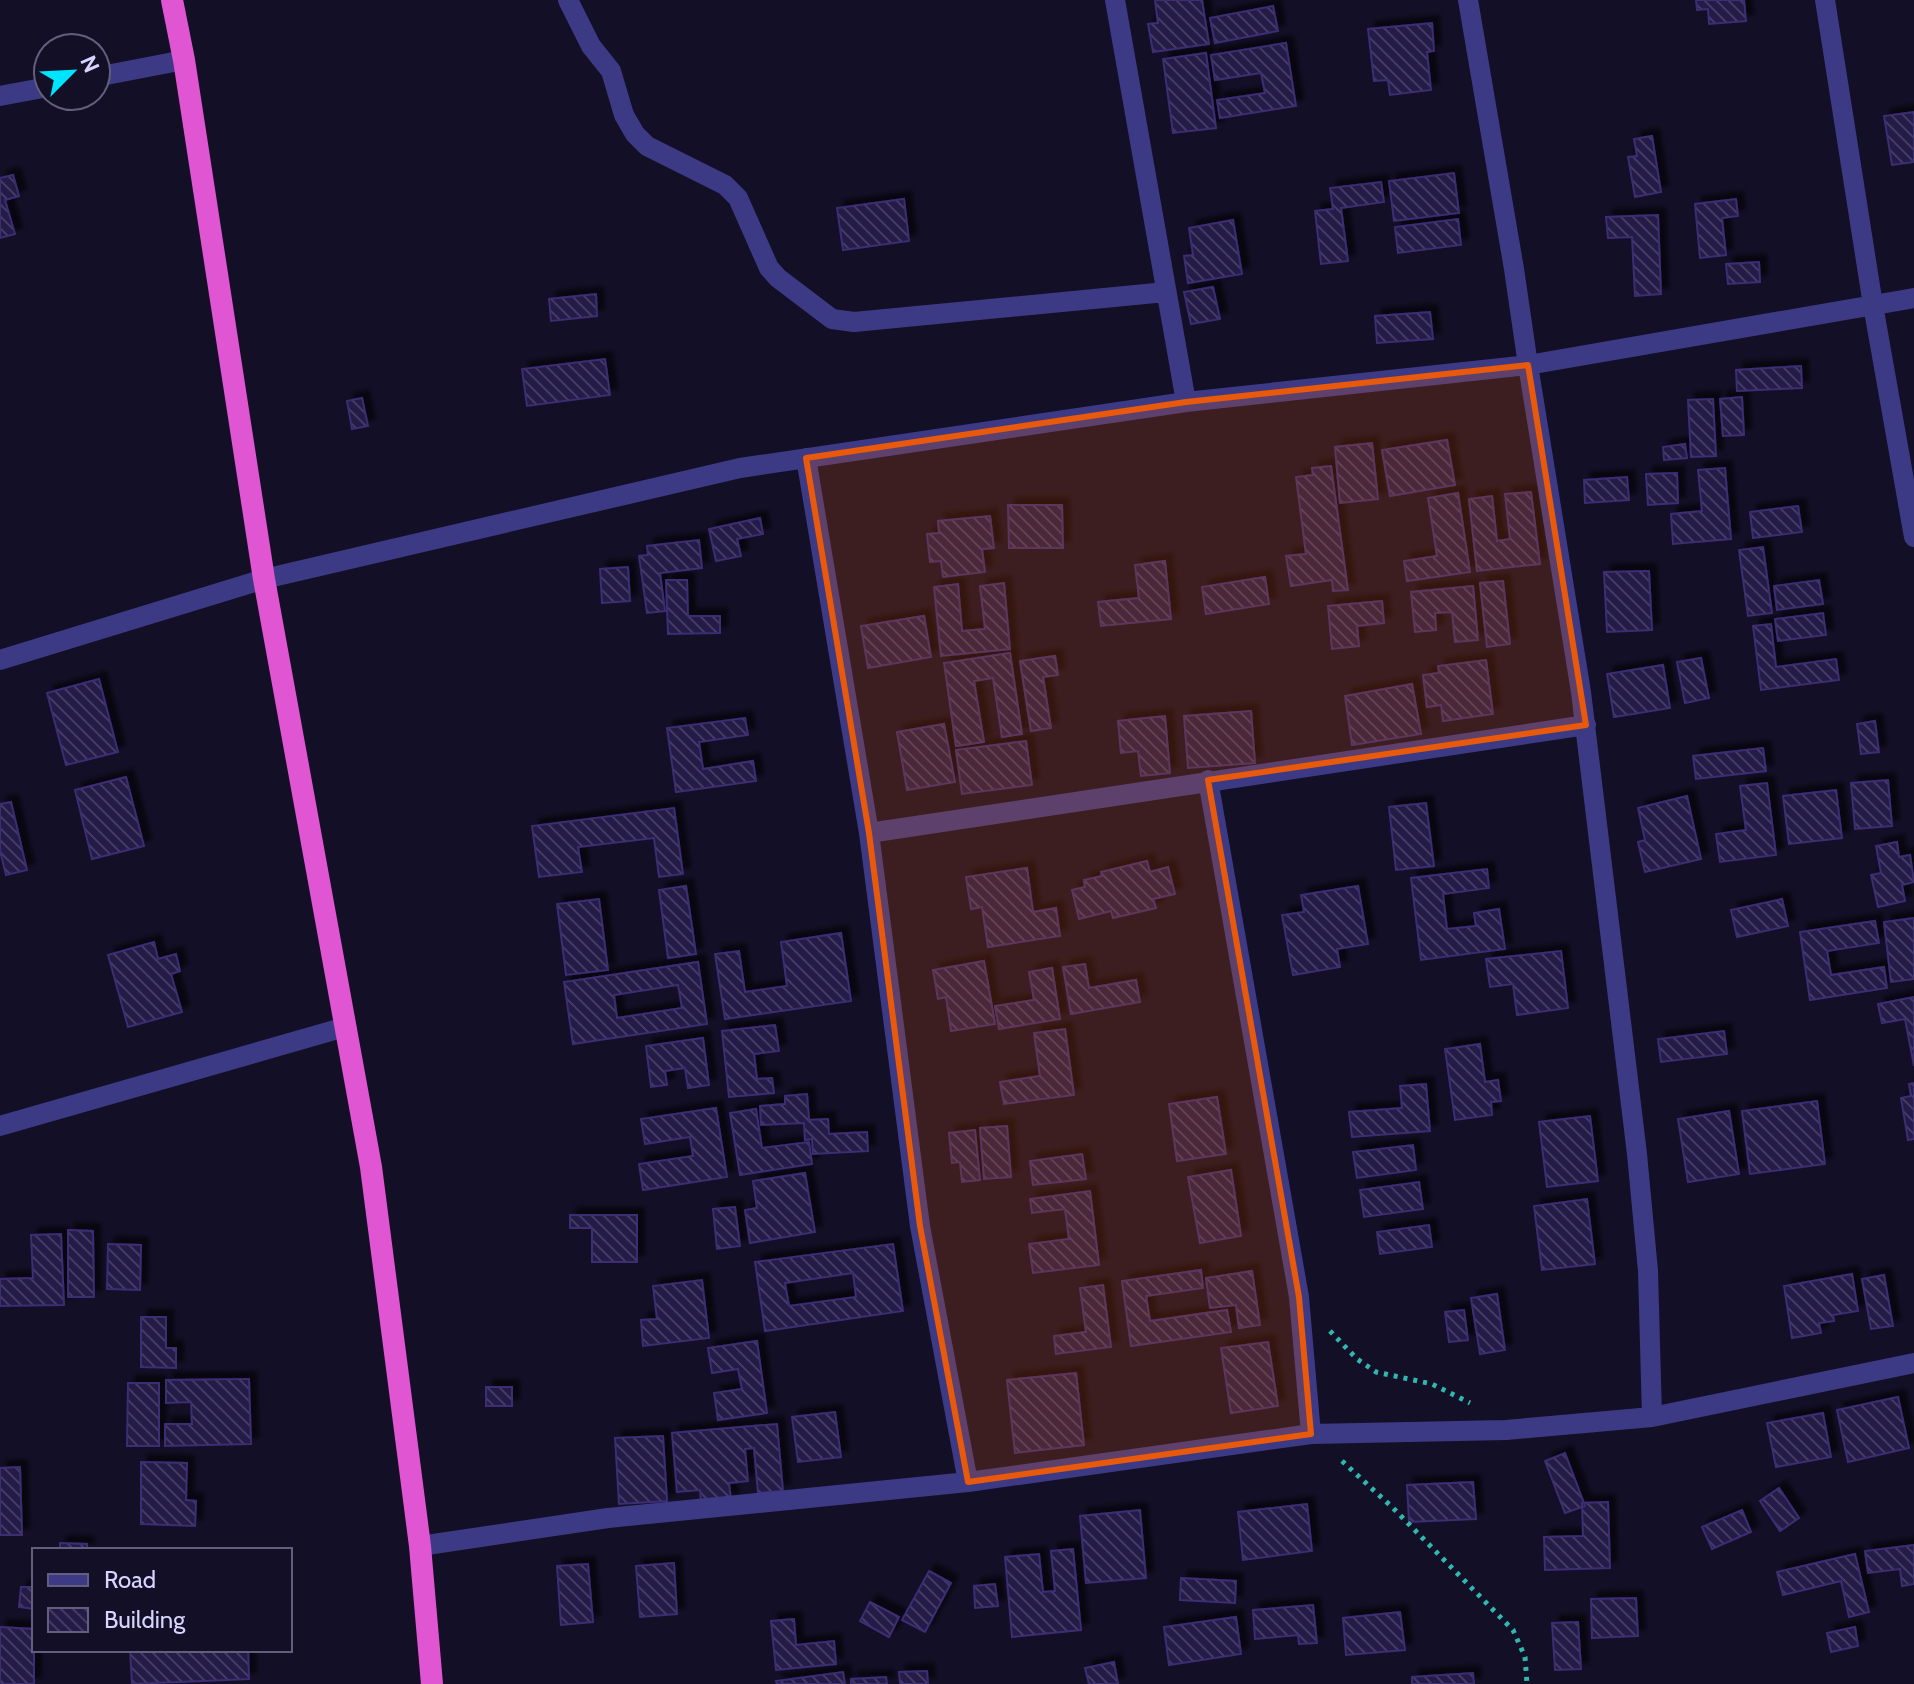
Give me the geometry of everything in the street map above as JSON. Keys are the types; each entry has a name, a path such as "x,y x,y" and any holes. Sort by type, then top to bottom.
{"highway":[{"path":"172,0 184,60 264,579 371,1167 420,1546 432,1684"}],"street":[{"path":"568,0 591,46 611,71 624,115 635,134 647,146 725,185 738,198 769,268 832,319 854,322 1166,292"},
{"path":"1115,0 1186,402"},
{"path":"1468,0 1586,725 1648,1271 1652,1417"},
{"path":"1825,0 1873,305 1914,537"},
{"path":"112,74 184,60"},
{"path":"0,96 32,90"},
{"path":"0,660 264,579 740,468 1186,402 1528,365 1914,298"},
{"path":"806,458 869,833 920,1226 968,1482"},
{"path":"869,833 1586,725"},
{"path":"1208,780 1299,1297 1311,1434"},
{"path":"0,1126 345,1027"},
{"path":"420,1546 608,1518 968,1482 1311,1434 1506,1430 1652,1417 1914,1363"}],"path":[{"path":"1299,1297 1340,1343 1376,1372 1432,1384 1455,1394 1506,1430"},
{"path":"1311,1434 1392,1507 1513,1630 1525,1657 1527,1684"}],"highlighted area":[{"path":"1528,365 1586,725 1208,780 1299,1297 1311,1434 968,1482 920,1226 869,833 806,458 1186,402"}],"building":[{"path":"1155,0 1202,0 1209,44 1153,52 1148,24 1158,23"},
{"path":"1696,0 1744,0 1746,21 1709,24 1708,9 1697,10"},
{"path":"1273,6 1278,31 1215,43 1210,18"},
{"path":"1432,23 1434,51 1427,52 1431,90 1390,95 1388,80 1374,81 1368,29"},
{"path":"1286,43 1296,106 1220,118 1217,100 1265,93 1261,73 1215,80 1211,55"},
{"path":"1206,53 1216,128 1173,133 1163,59"},
{"path":"1914,112 1914,162 1892,165 1884,116"},
{"path":"1652,136 1661,192 1635,197 1628,157 1637,156 1634,139"},
{"path":"1454,173 1459,213 1394,221 1389,181"},
{"path":"13,175 19,196 5,200 15,234 0,238 0,178"},
{"path":"1381,182 1384,202 1341,208 1348,261 1321,264 1315,211 1333,209 1330,188"},
{"path":"904,199 909,241 843,250 837,208"},
{"path":"1736,199 1738,216 1722,218 1726,255 1700,258 1695,204"},
{"path":"1658,215 1661,294 1635,296 1632,237 1608,238 1606,217"},
{"path":"1458,219 1461,245 1398,253 1395,227"},
{"path":"1233,220 1242,274 1188,283 1184,256 1193,255 1189,228"},
{"path":"1759,262 1760,282 1728,284 1726,264"},
{"path":"1213,287 1220,319 1191,324 1184,292"},
{"path":"596,294 597,316 551,321 549,299"},
{"path":"1430,312 1433,339 1377,343 1375,316"},
{"path":"605,359 610,395 527,406 522,369"},
{"path":"1801,366 1802,388 1737,391 1736,370"},
{"path":"1742,397 1744,435 1723,436 1720,399"},
{"path":"362,398 368,426 352,429 347,401"},
{"path":"1713,399 1716,456 1691,457 1688,400"},
{"path":"1447,440 1455,485 1390,496 1382,450"},
{"path":"1372,443 1378,499 1340,503 1335,447"},
{"path":"1685,444 1687,458 1664,460 1663,447"},
{"path":"1331,466 1348,590 1333,591 1332,580 1291,586 1286,556 1306,554 1296,477 1313,475 1312,468"},
{"path":"1725,468 1731,539 1673,544 1671,514 1702,511 1698,470"},
{"path":"1677,473 1678,503 1648,505 1646,474"},
{"path":"1627,477 1629,500 1585,503 1584,480"},
{"path":"1531,492 1540,564 1477,571 1469,499 1492,496 1497,541 1510,539 1505,494"},
{"path":"1458,493 1470,572 1407,581 1404,561 1437,556 1428,498"},
{"path":"1008,505 1062,505 1063,548 1009,548"},
{"path":"1798,506 1802,532 1753,538 1750,512"},
{"path":"990,516 994,548 982,549 985,572 943,577 941,561 930,562 927,534 939,533 938,521"},
{"path":"760,518 763,534 737,539 741,556 716,561 709,529"},
{"path":"699,540 702,568 660,573 665,611 647,613 639,556 648,555 647,546"},
{"path":"1763,547 1772,613 1748,616 1739,550"},
{"path":"1165,561 1171,619 1101,626 1098,602 1139,598 1135,565"},
{"path":"628,567 630,601 602,603 600,569"},
{"path":"1649,571 1652,630 1607,632 1604,572"},
{"path":"1265,577 1269,604 1206,614 1202,587"},
{"path":"666,580 687,580 688,616 720,616 720,633 668,634"},
{"path":"1819,580 1823,604 1777,610 1774,586"},
{"path":"1503,581 1510,644 1487,647 1480,583"},
{"path":"1004,583 1010,649 941,656 934,587 958,584 962,631 985,629 980,586"},
{"path":"1473,586 1478,640 1455,642 1452,612 1435,613 1436,630 1415,632 1411,592"},
{"path":"1382,601 1384,623 1357,626 1359,646 1332,649 1328,606"},
{"path":"1823,613 1826,635 1778,641 1775,619"},
{"path":"924,616 931,657 868,668 861,626"},
{"path":"1771,624 1776,667 1836,659 1839,680 1761,690 1753,626"},
{"path":"1010,653 1022,734 1002,737 993,678 974,681 984,742 956,746 944,663"},
{"path":"1055,656 1058,675 1043,677 1051,728 1031,731 1020,661"},
{"path":"1701,658 1709,698 1685,703 1677,662"},
{"path":"1486,660 1493,714 1443,721 1441,705 1427,707 1423,675 1439,673 1438,666"},
{"path":"1663,665 1670,708 1614,717 1607,674"},
{"path":"99,679 118,752 66,765 47,693"},
{"path":"1412,684 1421,734 1352,745 1345,696"},
{"path":"1251,711 1255,763 1188,768 1184,716"},
{"path":"1165,716 1170,773 1141,776 1138,751 1121,753 1118,721"},
{"path":"745,718 748,735 699,742 703,769 753,761 756,781 676,792 667,728"},
{"path":"1875,721 1879,752 1861,754 1857,724"},
{"path":"944,724 955,782 907,790 897,732"},
{"path":"1026,741 1032,785 962,794 956,750"},
{"path":"1763,748 1766,771 1696,779 1693,756"},
{"path":"126,777 144,846 92,859 75,790"},
{"path":"1888,780 1892,826 1855,829 1851,783"},
{"path":"1767,783 1776,855 1720,862 1716,834 1746,830 1740,786"},
{"path":"1836,790 1842,838 1789,844 1783,796"},
{"path":"1687,796 1701,859 1645,872 1638,842 1645,840 1638,808"},
{"path":"11,802 27,870 6,875 0,851 0,804"},
{"path":"1426,803 1434,866 1396,870 1389,807"},
{"path":"674,808 683,874 659,877 654,838 578,847 582,872 539,877 532,826"},
{"path":"1897,842 1899,857 1910,855 1914,882 1902,885 1905,901 1878,907 1871,875 1881,873 1876,846"},
{"path":"1147,861 1150,872 1168,867 1175,894 1153,899 1156,908 1113,918 1111,911 1079,919 1072,890 1085,887 1084,880 1102,876 1101,872"},
{"path":"1027,868 1033,912 1056,908 1060,936 988,947 982,907 971,909 966,877"},
{"path":"1487,869 1489,888 1443,894 1447,929 1476,926 1474,913 1499,909 1505,949 1421,960 1411,878"},
{"path":"686,886 696,954 668,958 659,890"},
{"path":"1358,886 1368,944 1337,949 1340,967 1293,975 1282,915 1304,912 1301,895"},
{"path":"599,899 608,970 566,975 557,904"},
{"path":"1782,899 1788,926 1737,937 1731,910"},
{"path":"1914,918 1914,979 1891,982 1884,922"},
{"path":"1875,921 1879,943 1827,951 1831,975 1884,967 1887,988 1810,1000 1800,932"},
{"path":"841,933 851,1001 725,1019 715,954 739,951 745,992 787,986 781,942"},
{"path":"154,942 158,959 176,954 180,971 171,974 182,1012 128,1027 108,955"},
{"path":"1561,951 1568,1008 1517,1015 1513,984 1490,987 1486,959"},
{"path":"984,961 995,1024 951,1031 946,997 938,999 933,970"},
{"path":"698,962 707,1024 573,1044 564,982","holes":["678,985 682,1008 617,1018 614,995"]},
{"path":"1085,964 1089,988 1136,980 1140,1002 1071,1014 1063,967"},
{"path":"1052,968 1060,1019 999,1029 995,1006 1034,1000 1029,972"},
{"path":"1914,997 1914,1066 1905,1019 1882,1023 1878,1004"},
{"path":"775,1025 779,1051 754,1054 757,1079 772,1078 774,1093 729,1097 722,1031"},
{"path":"1065,1029 1074,1095 1004,1104 1000,1082 1040,1076 1034,1033"},
{"path":"1724,1031 1727,1054 1661,1062 1658,1039"},
{"path":"703,1038 709,1085 688,1088 685,1068 665,1071 667,1085 651,1087 646,1046"},
{"path":"1480,1044 1485,1082 1498,1080 1501,1101 1491,1102 1492,1115 1455,1120 1445,1049"},
{"path":"1914,1083 1914,1139 1908,1140 1901,1098 1911,1096 1909,1084"},
{"path":"1426,1084 1430,1131 1352,1137 1349,1112 1402,1108 1400,1086"},
{"path":"807,1094 809,1120 828,1119 829,1134 867,1132 868,1151 813,1154 812,1139 805,1140 804,1123 761,1125 760,1106 785,1104 785,1096"},
{"path":"1217,1097 1226,1154 1177,1161 1169,1104"},
{"path":"1817,1101 1825,1164 1750,1174 1742,1111"},
{"path":"716,1108 727,1177 643,1190 639,1164 693,1156 690,1137 645,1144 641,1119"},
{"path":"756,1109 762,1148 809,1142 812,1164 740,1175 730,1113"},
{"path":"1729,1111 1739,1174 1688,1182 1678,1119"},
{"path":"1590,1116 1598,1181 1547,1187 1539,1122"},
{"path":"1007,1126 1011,1177 984,1179 980,1128"},
{"path":"975,1130 980,1180 962,1182 960,1162 952,1163 949,1133"},
{"path":"1413,1145 1416,1170 1357,1178 1353,1152"},
{"path":"1082,1154 1086,1179 1033,1185 1030,1161"},
{"path":"1231,1170 1241,1236 1200,1243 1188,1177"},
{"path":"805,1173 815,1232 750,1243 745,1210 757,1208 753,1181"},
{"path":"1419,1182 1423,1209 1364,1217 1360,1190"},
{"path":"1090,1191 1099,1265 1033,1273 1029,1244 1069,1239 1065,1209 1032,1213 1030,1199"},
{"path":"1587,1199 1595,1264 1542,1270 1534,1206"},
{"path":"735,1207 740,1246 717,1249 713,1209"},
{"path":"570,1215 637,1215 637,1262 592,1262 592,1228 570,1228"},
{"path":"1429,1225 1432,1247 1380,1254 1377,1232"},
{"path":"68,1230 93,1231 94,1297 68,1297"},
{"path":"61,1234 64,1305 0,1306 0,1279 33,1278 31,1235"},
{"path":"108,1244 141,1245 140,1290 107,1289"},
{"path":"893,1244 903,1311 765,1331 755,1262","holes":["853,1273 856,1297 789,1306 785,1283"]},
{"path":"1201,1270 1203,1288 1146,1296 1150,1321 1227,1310 1231,1332 1131,1346 1122,1281"},
{"path":"1252,1271 1260,1325 1239,1328 1236,1305 1210,1308 1206,1278"},
{"path":"1852,1274 1858,1311 1833,1315 1834,1321 1819,1323 1821,1333 1792,1338 1784,1286"},
{"path":"1884,1275 1893,1326 1871,1329 1862,1279"},
{"path":"702,1280 709,1338 643,1346 641,1320 657,1319 653,1286"},
{"path":"1103,1285 1111,1347 1056,1354 1054,1336 1086,1332 1080,1288"},
{"path":"1497,1294 1505,1350 1480,1354 1471,1298"},
{"path":"1464,1310 1468,1340 1449,1342 1445,1312"},
{"path":"141,1317 166,1317 166,1348 176,1348 176,1368 141,1367"},
{"path":"757,1341 767,1413 718,1420 714,1393 742,1389 738,1369 712,1373 708,1348"},
{"path":"1268,1342 1278,1406 1231,1413 1221,1348"},
{"path":"1076,1373 1084,1445 1015,1453 1007,1380"},
{"path":"249,1379 251,1444 165,1446 165,1424 192,1424 191,1402 166,1403 166,1380"},
{"path":"128,1383 159,1383 159,1446 127,1446"},
{"path":"486,1387 512,1387 512,1406 486,1406"},
{"path":"1898,1397 1909,1448 1848,1462 1837,1410"},
{"path":"835,1412 841,1457 798,1462 792,1417"},
{"path":"1823,1413 1831,1457 1776,1467 1767,1423"},
{"path":"777,1424 783,1491 758,1493 754,1448 745,1449 748,1481 729,1483 731,1500 701,1502 700,1490 677,1492 672,1433"},
{"path":"663,1436 667,1501 619,1504 615,1438"},
{"path":"1565,1453 1585,1506 1565,1513 1545,1461"},
{"path":"141,1462 187,1463 186,1500 196,1501 195,1526 141,1524"},
{"path":"20,1467 22,1535 0,1535 0,1468"},
{"path":"1473,1482 1476,1519 1409,1522 1407,1485"},
{"path":"1779,1488 1799,1518 1780,1531 1760,1501"},
{"path":"1608,1502 1610,1568 1545,1570 1544,1537 1583,1536 1582,1503"},
{"path":"1307,1504 1312,1551 1243,1560 1238,1512"},
{"path":"1140,1510 1146,1578 1086,1583 1080,1516"},
{"path":"1742,1510 1751,1532 1712,1549 1702,1527"},
{"path":"60,1543 87,1544 87,1548 60,1548"},
{"path":"1914,1545 1914,1584 1902,1586 1900,1569 1868,1573 1865,1551"},
{"path":"1073,1549 1081,1630 1012,1637 1005,1557 1039,1554 1043,1592 1055,1591 1051,1551"},
{"path":"1855,1554 1869,1612 1849,1617 1841,1581 1783,1595 1777,1572"},
{"path":"674,1563 677,1614 640,1617 636,1566"},
{"path":"588,1564 593,1622 561,1625 557,1566"},
{"path":"929,1571 951,1583 925,1632 902,1620"},
{"path":"1181,1578 1236,1581 1235,1603 1180,1600"},
{"path":"995,1584 998,1606 975,1608 974,1586"},
{"path":"21,1587 32,1587 32,1609 19,1607"},
{"path":"1636,1598 1638,1636 1592,1638 1591,1599"},
{"path":"870,1602 899,1617 889,1637 860,1621"},
{"path":"1313,1605 1317,1643 1299,1644 1298,1635 1255,1639 1253,1610"},
{"path":"1400,1612 1405,1650 1346,1655 1343,1618"},
{"path":"1236,1617 1241,1654 1169,1665 1164,1627"},
{"path":"794,1619 796,1645 834,1641 836,1664 776,1670 771,1621"},
{"path":"1578,1622 1581,1669 1555,1670 1552,1623"},
{"path":"0,1627 32,1629 34,1684 0,1684"},
{"path":"1855,1627 1858,1646 1831,1652 1827,1633"},
{"path":"130,1652 248,1652 249,1679 132,1684"},
{"path":"1114,1662 1118,1684 1089,1684 1085,1668"},
{"path":"927,1671 928,1684 900,1684 899,1672"},
{"path":"843,1672 845,1684 777,1684 776,1681"},
{"path":"1473,1673 1474,1684 1412,1684 1412,1677"},
{"path":"886,1677 887,1684 851,1684 851,1679"}]}
